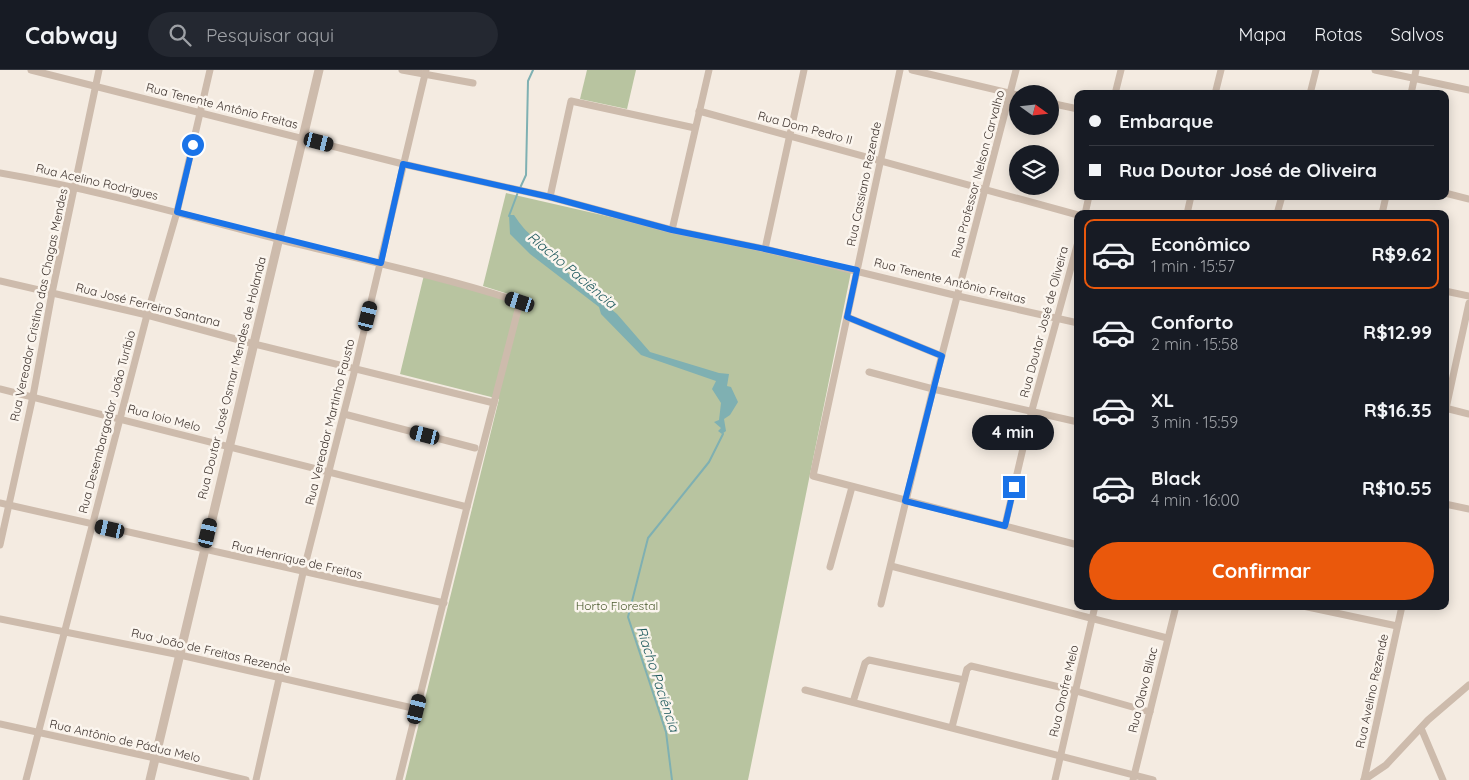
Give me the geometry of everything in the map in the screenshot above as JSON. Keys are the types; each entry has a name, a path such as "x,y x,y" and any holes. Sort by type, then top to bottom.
{"street":[{"name":"Rua Tenente Antônio Freitas","path":"32,70 403,164 550,197 672,230 857,270 958,296 1074,322"},
{"name":"Rua Vereador Cristino das Chagas Mendes","path":"0,544 4,504 33,396 52,293 99,70"},
{"name":"Rua Desembargador João Turíbio","path":"27,779 37,732 147,315 177,212 210,70"},
{"name":"Rua Doutor José Osmar Mendes de Holanda","path":"150,780 318,70"},
{"path":"402,70 425,72 473,83"},
{"path":"672,230 709,70"},
{"path":"765,249 804,70"},
{"name":"Rua Cassiano Rezende","path":"852,487 816,478 813,476 813,473 900,70"},
{"path":"912,70 1009,93"},
{"name":"Rua Professor Nelson Carvalho","path":"1015,85 1016,70"},
{"path":"1116,90 1121,70"},
{"path":"1216,90 1221,70"},
{"path":"1311,90 1316,70"},
{"path":"1375,70 1469,90"},
{"path":"1411,90 1416,70"},
{"name":"Rua Vereador Martinho Fausto","path":"256,780 303,573 330,472 381,263 425,72"},
{"path":"550,197 571,101 695,128"},
{"path":"1059,105 1074,108"},
{"name":"Rua Dom Pedro II","path":"699,111 1074,214"},
{"name":"Rua Professor Nelson Carvalho","path":"881,604 933,389 985,190 1009,111"},
{"name":"Rua Acelino Rodrigues","path":"0,173 75,187 177,212 381,263 520,302 494,403"},
{"path":"1449,194 1469,199"},
{"name":"Rua Doutor José de Oliveira","path":"1005,526 1032,410 1074,257"},
{"name":"Rua José Ferreira Santana","path":"0,281 147,315 254,344 494,403"},
{"path":"1449,292 1469,296"},
{"path":"1449,392 1469,303"},
{"path":"847,317 942,356"},
{"path":"869,372 933,389 1074,421"},
{"name":"Rua Ioio Melo","path":"0,389 121,418 467,507"},
{"path":"399,780 494,403"},
{"path":"1449,411 1469,414"},
{"path":"344,414 475,448"},
{"path":"830,567 852,487 1074,544"},
{"name":"Rua Henrique de Freitas","path":"4,504 204,551 444,604"},
{"path":"1449,505 1469,509"},
{"path":"891,566 1167,638"},
{"name":"Rua Onofre Melo","path":"1055,780 1095,610"},
{"name":"Rua Olavo Bilac","path":"1133,778 1175,610"},
{"path":"1322,610 1398,626"},
{"name":"Rua Avelino Rezende","path":"1364,780 1401,610"},
{"name":"Rua João de Freitas Rezende","path":"0,619 180,655 417,709"},
{"path":"853,702 865,663 872,660 964,680"},
{"path":"952,727 968,668 974,666 1076,691 1150,712"},
{"path":"1364,780 1386,765 1428,720 1469,685"},
{"path":"805,690 952,727 1133,778 1153,780"},
{"name":"Rua Antônio de Pádua Melo","path":"0,724 246,780"},
{"path":"1422,728 1443,780"}],"green space":[{"path":"587,70 636,70 627,109 580,99"},
{"name":"Horto Florestal","path":"506,193 851,272 748,780 405,780 499,399 400,374 424,275 523,304 524,299 483,286"}],"water":[{"path":"509,215 514,215 534,238 560,252 559,261 563,269 617,314 650,352 719,373 729,374 727,386 731,387 738,402 730,415 724,419 726,431 722,434 718,431 721,428 714,422 719,420 721,403 712,389 716,381 641,355 601,314 599,307 530,254 510,234"}],"waterway":[{"name":"Riacho Paciência","path":"520,188 526,175 528,81 533,70"},
{"name":"Riacho Paciência","path":"509,216 518,192"},
{"name":"Riacho Paciência","path":"672,780 666,732 628,617 648,538 709,462 723,434"}],"route":[{"path":"193,145 177,212 381,263 403,164 550,197 672,230 857,270 847,317 942,356 905,501 1005,526 1014,487"}]}
